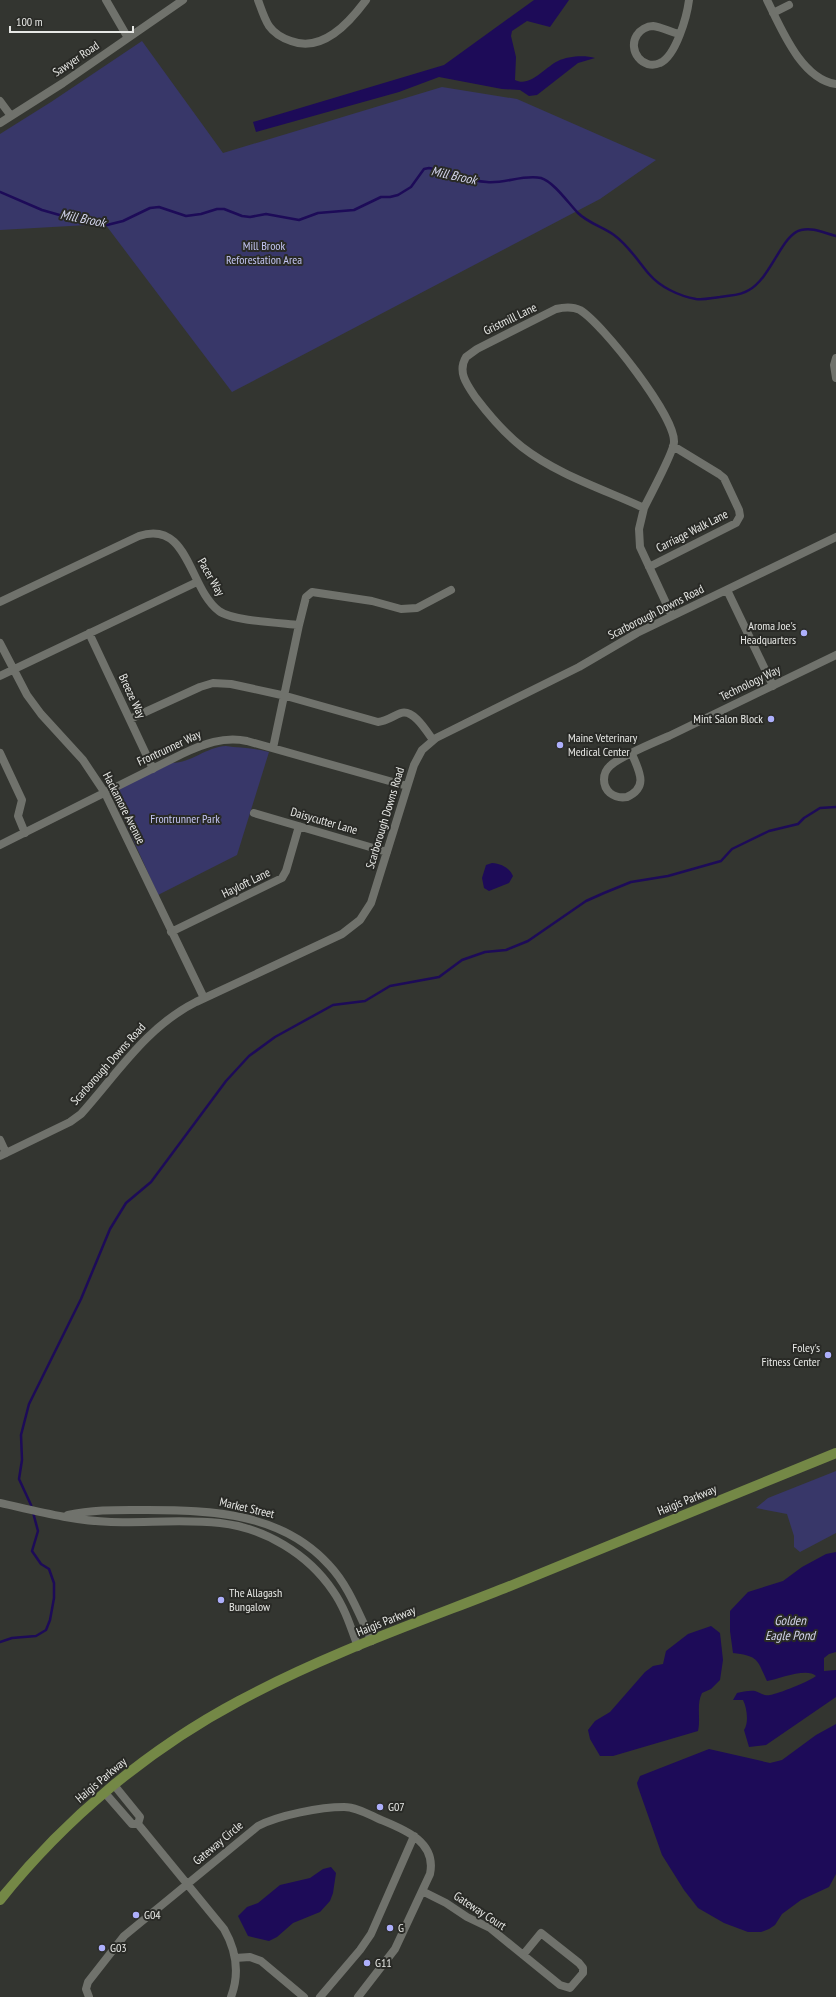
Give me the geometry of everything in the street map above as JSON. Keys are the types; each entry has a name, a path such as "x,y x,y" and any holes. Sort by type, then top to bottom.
{"main road":[{"name":"Haigis Parkway","path":"0,1900 23,1872 59,1834 114,1785 162,1748 222,1710 288,1676 836,1453"}],"street":[{"path":"106,0 128,38"},
{"name":"Sawyer Road","path":"0,122 183,0"},
{"path":"258,0 268,25 274,32 286,40 303,44 322,41 338,31 366,0"},
{"path":"679,34 654,26 645,28 640,31 635,38 634,50 642,61 647,64 657,64 668,57 679,34 687,14 689,0"},
{"path":"767,0 773,13 805,66 816,76 836,84"},
{"path":"773,13 789,6"},
{"path":"0,101 11,116"},
{"name":"Gristmill Lane","path":"644,508 561,470 521,446 509,436 466,383 462,372 464,360 477,349 556,310 566,307 575,308 585,314 611,339 646,387 669,423 673,434 673,446"},
{"path":"836,358 834,365 836,378"},
{"path":"672,616 640,547 638,535 644,508 673,446"},
{"name":"Carriage Walk Lane","path":"649,567 736,523 740,516 739,510 722,476 673,446"},
{"name":"Pacer Way","path":"0,602 145,533 159,534 175,542 184,554 197,582 212,605 227,615 299,625"},
{"name":"Scarborough Downs Road","path":"3,1155 70,1122 81,1114 126,1060 156,1030 182,1010 204,998 342,934 353,926 371,904 406,786 419,755 433,740 443,733 579,667 616,645 672,616 836,537"},
{"path":"0,676 197,582"},
{"path":"274,748 306,597 312,592 372,601 401,609 417,608 451,590"},
{"path":"727,590 772,686"},
{"name":"Breeze Way","path":"89,633 153,769"},
{"name":"Hackamore Avenue","path":"0,643 27,695 41,714 83,760 105,793 204,998"},
{"name":"Technology Way","path":"632,754 639,771 640,784 638,790 627,797 615,796 606,787 604,782 606,770 615,762 836,655"},
{"path":"130,719 200,687 213,683 230,684 286,696 378,722 386,721 402,713 408,713 417,719 433,740"},
{"name":"Frontrunner Way","path":"0,845 203,744 220,740 238,739 406,786"},
{"path":"0,753 22,800 18,816 25,833"},
{"name":"Daisycutter Lane","path":"254,813 387,852"},
{"name":"Hayloft Lane","path":"171,932 282,878 286,871 299,826"},
{"path":"0,1140 3,1155"},
{"name":"Market Street","path":"0,1503 60,1517 109,1522 221,1523 248,1529 272,1538 298,1555 317,1572 333,1591 346,1614 358,1647"},
{"name":"Market Street","path":"60,1517 86,1511 188,1511 238,1516 274,1526 286,1531 309,1546 340,1578 372,1641"},
{"path":"114,1785 140,1817 138,1824"},
{"path":"104,1794 132,1824 138,1824"},
{"name":"Gateway Circle","path":"88,1997 86,1989 88,1982 120,1940 258,1826 284,1816 349,1807 406,1831 414,1836 428,1852 431,1863 430,1874 396,1949 358,1997"},
{"path":"138,1824 224,1929 231,1942 235,1958 236,1982 232,1997"},
{"path":"320,1997 360,1950 370,1934 414,1836"},
{"name":"Gateway Court","path":"422,1891 446,1903 467,1917 485,1925 523,1955 565,1988 570,1988 574,1985 583,1973 579,1963 542,1933 523,1955"},
{"path":"235,1958 250,1957 261,1961 304,1997"}],"green space":[{"name":"Mill Brook Reforestation Area","path":"142,41 223,153 442,87 517,99 656,160 600,199 232,392 105,224 0,230 0,134"},
{"name":"Frontrunner Park","path":"226,746 269,752 237,855 158,895 113,795 116,790 172,763 186,760 212,749"},
{"path":"836,1471 836,1533 800,1552 794,1547 794,1536 787,1514 756,1508 768,1498"}],"water":[{"path":"534,0 569,0 550,27 527,21 512,31 511,36 516,57 515,80 521,82 532,79 558,61 567,58 582,56 595,58 578,63 537,95 529,96 520,90 502,89 439,77 399,92 256,132 253,122 444,65"},
{"path":"492,863 504,866 513,876 509,883 489,891 484,888 482,878 486,865"},
{"name":"Golden Eagle Pond","path":"836,1552 836,1652 829,1654 824,1658 824,1671 836,1670 836,1697 766,1745 749,1747 744,1730 747,1720 743,1700 733,1700 737,1693 755,1691 764,1695 770,1695 794,1687 816,1676 812,1674 800,1673 767,1681 756,1660 752,1657 733,1653 730,1631 730,1611 748,1592 783,1581 802,1567 826,1554"},
{"path":"711,1626 720,1633 723,1660 720,1680 711,1689 702,1693 700,1698 698,1731 613,1756 600,1756 590,1739 588,1730 595,1721 610,1712 645,1672 653,1666 663,1664 666,1651 688,1634"},
{"path":"836,1724 836,1874 829,1887 801,1900 782,1914 775,1925 761,1932 748,1932 724,1923 698,1908 684,1890 662,1855 638,1787 637,1783 640,1776 709,1749 770,1763 782,1760 816,1735"},
{"path":"331,1867 336,1873 333,1893 330,1901 320,1912 293,1923 277,1937 269,1941 248,1936 238,1916 247,1907 258,1903 280,1885 310,1878 323,1869"}],"waterway":[{"name":"Mill Brook","path":"0,192 42,210 63,216 86,218 107,225 123,221 150,208 159,207 186,216 201,214 217,209 224,209 242,216 250,217 266,214 299,220 318,213 354,210 381,197 398,195 411,187 424,169 429,168 472,180 487,182 500,182 528,177 541,178 556,188 582,216 619,239 653,279 664,287 696,299 708,299 735,295 749,290 764,276 788,239 794,233 805,229 836,236"},
{"path":"0,1642 12,1638 36,1636 46,1630 50,1620 54,1598 54,1583 49,1569 41,1564 32,1551 38,1531 31,1505 19,1479 22,1460 21,1435 29,1404 81,1299 110,1229 126,1203 151,1182 226,1081 249,1056 275,1037 333,1005 365,1001 390,986 439,977 462,960 485,952 506,950 528,941 586,901 604,893 631,882 668,876 721,861 732,849 769,831 798,824 804,818 820,808 836,807"}],"place":[{"name":"Aroma Joe's Headquarters","path":"804,633"},
{"name":"Mint Salon Block","path":"771,719"},
{"name":"Maine Veterinary Medical Center","path":"560,745"},
{"name":"Foley's Fitness Center","path":"828,1355"},
{"name":"The Allagash Bungalow","path":"221,1600"},
{"name":"G07","path":"380,1807"},
{"name":"G04","path":"136,1915"},
{"name":"G","path":"390,1928"},
{"name":"G03","path":"102,1948"},
{"name":"G11","path":"367,1963"}]}
